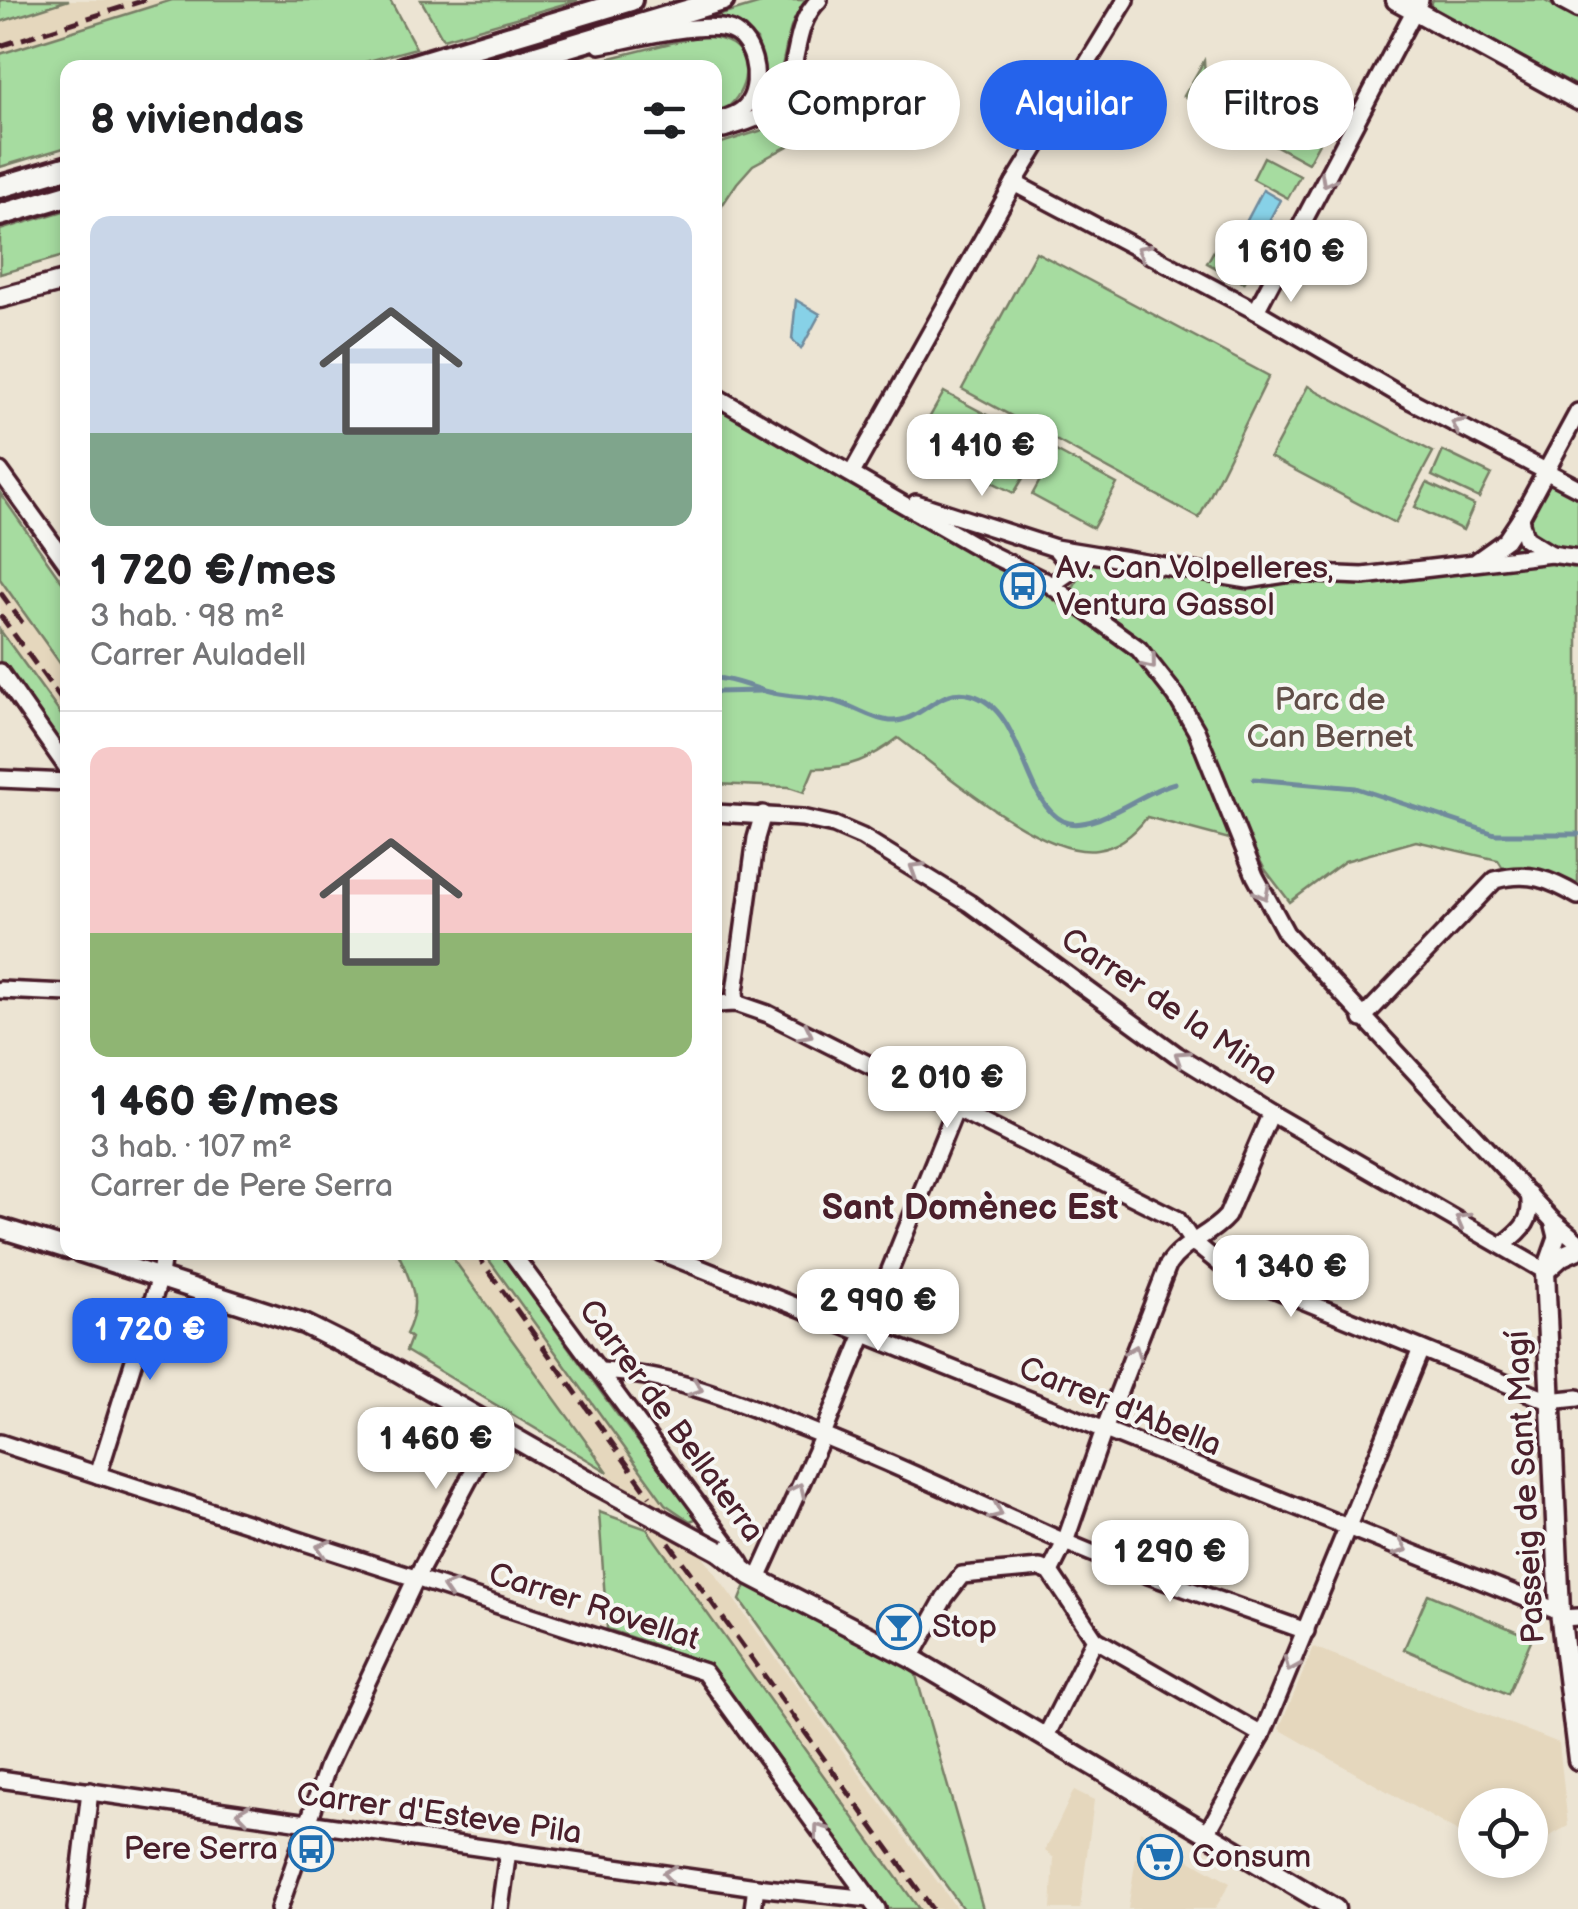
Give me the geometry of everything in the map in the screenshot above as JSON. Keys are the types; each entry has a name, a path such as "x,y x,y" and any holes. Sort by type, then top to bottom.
{"main road":[{"path":"431,60 631,0"},
{"path":"521,60 723,0"},
{"path":"0,187 60,169"},
{"path":"0,214 60,196"}],"street":[{"path":"722,130 767,112 778,101 790,76 802,21 819,0"},
{"path":"852,473 1014,184 1126,0"},
{"path":"1396,0 1418,5 1578,100"},
{"path":"1563,0 1578,8"},
{"path":"1256,310 1418,5"},
{"path":"527,58 699,29 736,32 752,55 754,88 741,111 722,119"},
{"path":"1014,184 1256,310 1402,396 1578,488"},
{"path":"0,298 60,282"},
{"path":"722,400 986,552 1051,585 1119,633 1146,658 1176,696 1215,771 1255,876 1286,933 1578,1246 1545,1271"},
{"path":"1478,560 1506,540 1578,412"},
{"path":"0,472 60,554"},
{"path":"893,497 1000,528 1061,554 1101,556 1248,580 1292,573 1362,576 1551,554 1578,558"},
{"path":"1520,519 1525,538 1551,554"},
{"path":"986,552 986,537 1000,528"},
{"path":"1051,585 1068,574 1061,554"},
{"path":"0,672 60,757"},
{"path":"0,779 60,782"},
{"name":"Carrer de la Mina","path":"722,813 763,814 834,824 893,855 969,903 1177,1055 1545,1271"},
{"path":"736,1004 756,838 763,814"},
{"path":"1362,1018 1495,880 1537,875 1578,896"},
{"path":"0,990 60,993"},
{"path":"722,1004 768,1014 1177,1220 1191,1240 1226,1269 1550,1401 1578,1398"},
{"path":"754,1577 823,1435 955,1110"},
{"path":"1045,1570 1168,1265 1177,1251 1215,1230 1227,1216 1271,1113"},
{"path":"1504,1244 1527,1224 1532,1209 1529,1194"},
{"path":"1545,1271 1557,1237 1553,1221"},
{"path":"0,1228 60,1247"},
{"path":"106,1260 304,1324 388,1366 719,1551 754,1577 912,1658 1335,1909"},
{"path":"98,1475 162,1260"},
{"name":"Carrer de Bellaterra","path":"517,1260 705,1519 754,1577"},
{"name":"Carrer d'Abella","path":"680,1260 1566,1616"},
{"name":"Passeig de Sant Magí","path":"1545,1271 1550,1401 1578,1760"},
{"path":"1207,1833 1262,1735 1421,1349"},
{"path":"601,1371 635,1372 672,1380 823,1435 1058,1540 1306,1631"},
{"path":"279,1909 328,1765 416,1578 496,1428"},
{"name":"Carrer Rovellat","path":"0,1444 704,1672 874,1904"},
{"path":"912,1658 962,1574 1045,1570"},
{"path":"1045,1570 1095,1639 1262,1735"},
{"path":"1045,1738 1095,1639"},
{"name":"Carrer d'Esteve Pila","path":"0,1778 874,1904"},
{"path":"76,1909 90,1792"},
{"path":"500,1909 508,1851"},
{"path":"753,1909 756,1887"}],"shaded area":[{"path":"69,0 172,0 0,54 0,22"},
{"path":"0,579 60,663 60,713 0,630"},
{"path":"454,1260 489,1260 957,1909 919,1909"},
{"path":"1314,1647 1559,1743 1568,1826 1548,1837 1548,1788 1458,1788 1458,1832 1279,1729"},
{"path":"1074,1790 1094,1800 1080,1909 1051,1909 1054,1858 1045,1851"},
{"name":"Consum","path":"1140,1831 1230,1883 1215,1909 1128,1909"}],"green space":[{"path":"0,0 69,0 0,22"},
{"path":"172,0 390,0 416,48 372,60 60,60 60,149 0,167 0,54"},
{"path":"421,0 578,0 443,39"},
{"path":"771,0 809,0 791,27 783,60 760,60 757,40 734,22 691,24"},
{"path":"1433,0 1543,0 1578,19 1578,86 1429,9"},
{"path":"703,35 723,40 740,52 744,80 737,97 722,110 722,60 602,60"},
{"path":"752,133 752,150 781,150 753,165 722,206 722,143"},
{"path":"1284,150 1315,150 1308,163"},
{"path":"1264,157 1300,176 1288,198 1253,179"},
{"path":"60,212 60,257 0,274 0,230"},
{"path":"1226,229 1234,233 1236,229 1265,245 1244,283 1207,263"},
{"path":"1036,252 1269,376 1199,518 962,389"},
{"path":"1308,386 1433,452 1395,523 1270,457"},
{"path":"944,392 1043,445 1014,493 915,443"},
{"name":"Parc de Can Bernet","path":"722,401 1069,596 1090,554 1248,580 1478,560 1505,540 1545,470 1578,488 1578,896 1508,876 1498,860 1416,841 1345,861 1290,902 1264,868 1249,839 1233,840 1147,817 1132,834 1112,846 1074,849 1021,827 898,738 859,761 814,768 804,792 789,787 722,784"},
{"path":"1056,451 1117,484 1093,528 1032,495"},
{"path":"1443,451 1491,474 1479,498 1432,476"},
{"path":"1427,483 1474,505 1463,530 1415,507"},
{"path":"0,493 60,579 60,663 0,579"},
{"path":"0,630 60,713 60,752 0,665"},
{"path":"401,1260 454,1260 608,1472 406,1351 414,1303"},
{"path":"489,1260 505,1260 698,1518 690,1521 665,1504"},
{"path":"599,1512 647,1529 919,1909 884,1909 707,1663 607,1629"},
{"path":"750,1575 911,1658 983,1909 963,1909 740,1600"},
{"path":"1428,1594 1532,1638 1508,1694 1404,1649"}],"water":[{"path":"1263,190 1280,200 1261,236 1244,226"},
{"path":"796,300 820,314 801,349 792,339"}],"waterway":[{"path":"722,679 773,693 832,701 890,721 912,716 949,695 972,695 1003,718 1050,811 1075,824 1103,817 1175,783"},
{"path":"722,692 761,691"},
{"path":"1254,779 1356,788 1495,834 1578,834"}],"railway":[{"path":"0,46 145,0"},
{"path":"0,592 24,625"},
{"path":"0,615 60,698"},
{"path":"481,1260 650,1496"},
{"path":"669,1543 932,1909"}],"place":[{"name":"Av. Can Volpelleres, Ventura Gassol","path":"1023,586"},
{"name":"Stop","path":"899,1627"},
{"name":"Pere Serra","path":"311,1849"},
{"name":"Consum","path":"1160,1857"}],"district":[{"name":"Sant Domènec Est","path":"970,1208"}]}
